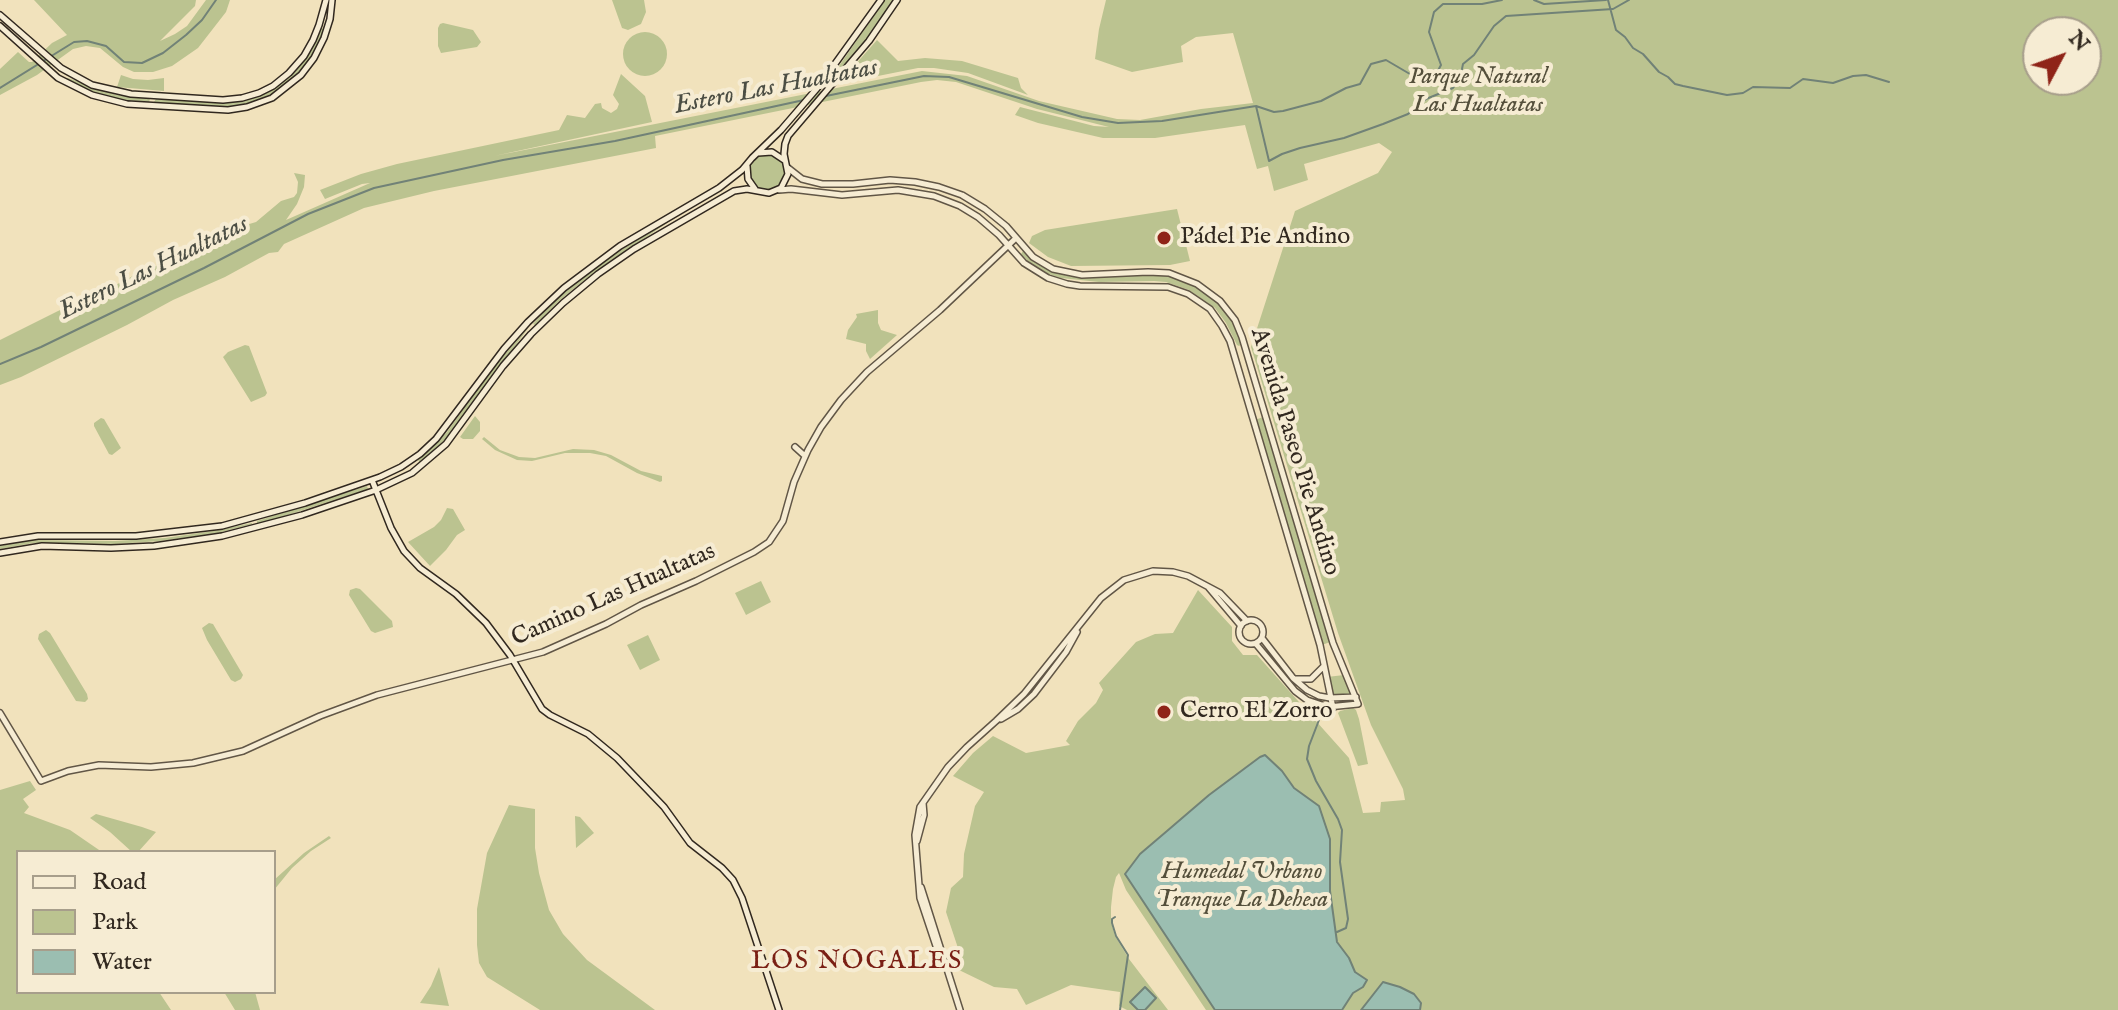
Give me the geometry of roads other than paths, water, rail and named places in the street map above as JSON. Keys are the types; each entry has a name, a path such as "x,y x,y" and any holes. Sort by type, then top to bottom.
{"street":[{"path":"0,15 57,65 108,90 230,100 264,91 296,66 309,48 326,0"},
{"path":"0,27 49,72 105,100 228,110 258,104 280,93 301,75 318,51 327,30 332,0"},
{"path":"0,542 38,536 108,537 205,529 253,518 372,480 408,463 436,439 496,358 564,288 597,261 725,184 747,165 819,86 881,0"},
{"path":"785,161 787,138 869,41 897,0"},
{"path":"0,27 10,24"},
{"path":"319,25 327,30"},
{"path":"58,78 74,76"},
{"path":"153,106 154,96"},
{"path":"0,553 42,546 111,548 163,545 222,536 291,519 376,490 412,473 446,444 503,366 531,334 598,274 634,249 734,191 744,189 766,193 778,190 786,180 788,168 785,161 772,152 756,154"},
{"path":"747,165 748,179 756,190"},
{"name":"Avenida Paseo Pie Andino","path":"788,168 802,179 822,184 899,180 939,187 977,203 999,220 1038,260 1063,272 1088,275 1155,272 1193,282 1213,294 1237,325 1245,344 1333,643 1357,701"},
{"name":"Avenida Paseo Pie Andino","path":"778,190 836,195 891,190 922,193 972,213 1031,269 1043,276 1062,283 1100,286 1159,285 1184,292 1210,309 1230,341 1321,649 1333,708"},
{"path":"680,223 683,209"},
{"name":"Camino Las Hualtatas","path":"0,713 41,781 68,771 99,765 166,766 224,757 377,695 513,661 561,645 766,545 783,521 805,456 824,422 857,382 1016,238"},
{"path":"528,322 532,328 531,334"},
{"path":"1230,341 1236,347 1245,344"},
{"path":"795,447 805,456"},
{"path":"372,480 391,528 409,556 426,574 456,594 479,615 498,638 545,711 588,734 617,758 664,807 690,843 733,880 746,906 779,1010"},
{"path":"252,529 255,523 253,518"},
{"path":"960,1010 918,882 916,842 920,807 948,767 974,739 1034,694 1106,593 1124,580 1153,571 1173,572 1195,579 1223,596 1247,621"},
{"path":"1209,587 1241,626"},
{"path":"1247,621 1261,624 1262,638 1256,644 1242,640 1239,633 1247,621"},
{"path":"1262,638 1293,678 1307,690 1321,697 1357,701"},
{"path":"1256,644 1295,691 1307,700 1333,708 1357,701"},
{"path":"1293,678 1311,679 1324,666"},
{"path":"1319,706 1323,702 1321,697"}],"water":[{"name":"Humedal Urbano Tranque La Dehesa","path":"1265,755 1294,788 1319,806 1330,839 1330,891 1337,942 1355,972 1367,980 1363,987 1353,993 1342,1010 1215,1010 1125,874 1140,854 1209,795"},
{"path":"1383,982 1414,994 1421,1003 1420,1010 1361,1010"},
{"path":"1145,987 1156,998 1145,1010 1138,1010 1130,1002"}],"waterway":[{"path":"0,88 74,42 87,41 106,46 124,62 142,63 163,53 186,35 216,0"},
{"name":"Estero Las Hualtatas","path":"826,96 924,76 949,77 1082,117 1118,123 1162,121 1256,106 1274,112 1283,111 1321,101 1360,84 1371,64 1386,60 1415,77 1434,78 1441,65 1429,32 1434,12 1443,4 1482,4 1502,0"},
{"name":"Estero Las Hualtatas","path":"1534,0 1544,4 1606,0"},
{"path":"1608,0 1616,30 1675,84 1727,95 1743,93 1753,87 1790,88 1803,79 1833,83 1866,75 1889,82"},
{"path":"1256,106 1269,161 1300,148 1344,138 1383,124 1408,114 1426,99 1453,88 1460,79 1463,64 1506,16 1613,9 1629,0"},
{"name":"Estero Las Hualtatas","path":"0,364 204,268 308,214 374,188 804,100"},
{"path":"1319,720 1307,759 1342,830 1340,862 1348,919 1346,928 1337,932"},
{"path":"1115,917 1112,923 1116,936 1128,955 1120,1010"}],"place":[{"name":"Pádel Pie Andino","path":"1164,238"},
{"name":"Cerro El Zorro","path":"1164,712"}],"district":[{"name":"LOS NOGALES","path":"857,963"}],"park label":[{"name":"Parque Natural Las Hualtatas","path":"1478,92"}]}
